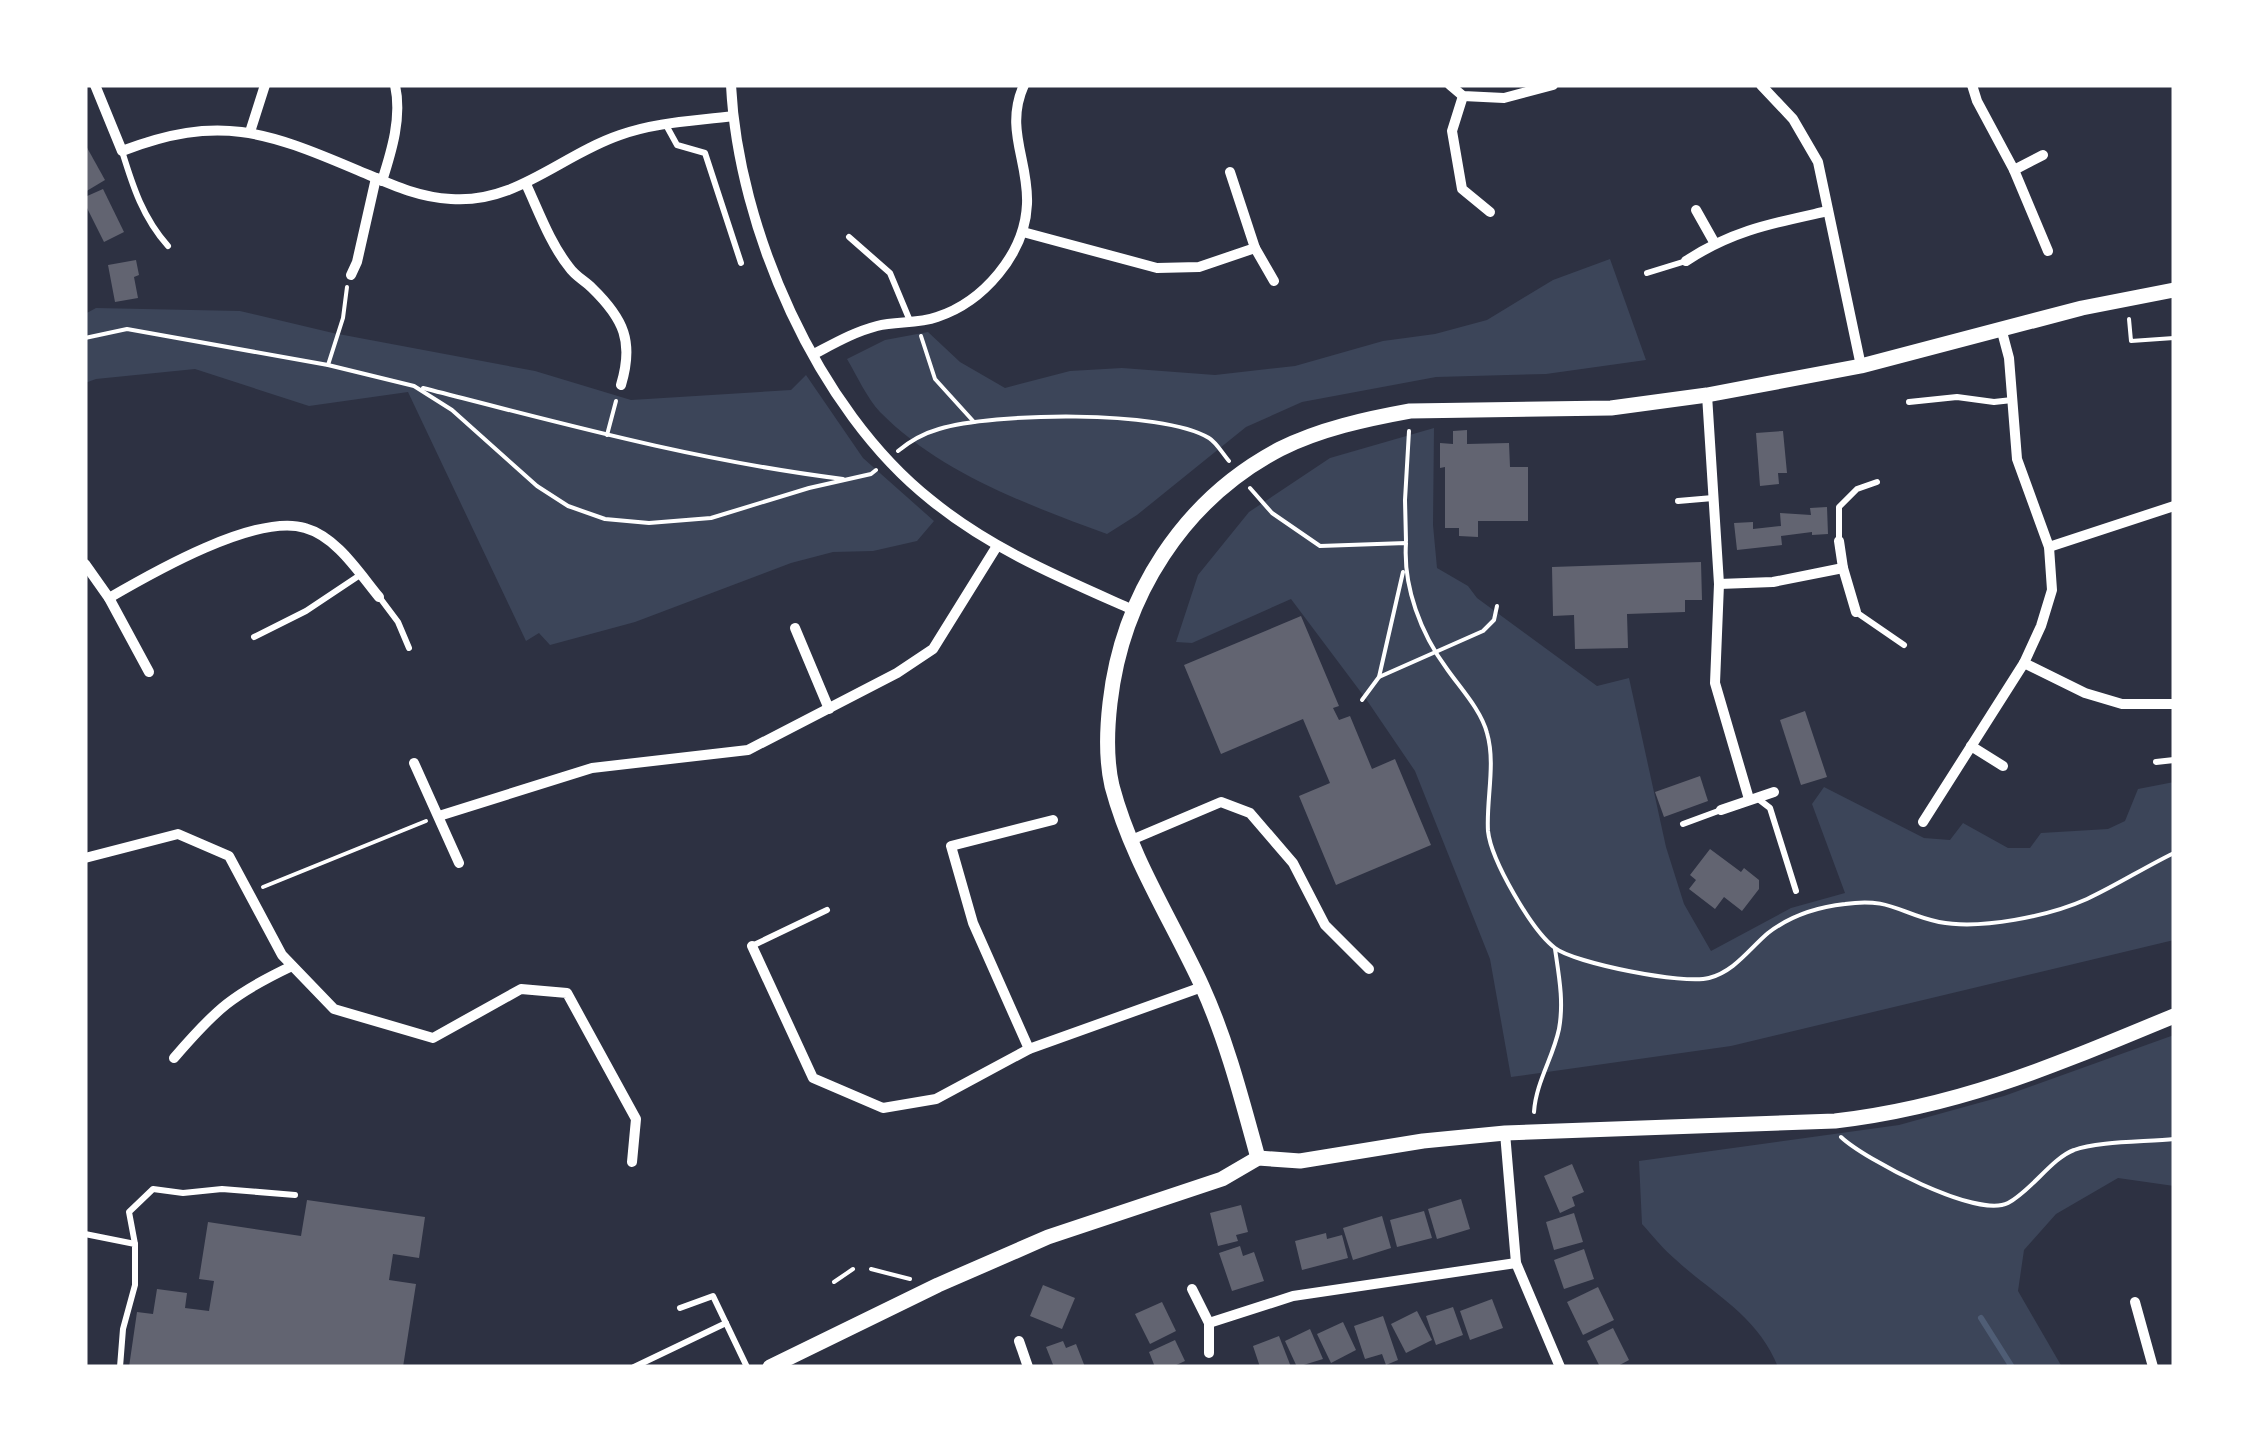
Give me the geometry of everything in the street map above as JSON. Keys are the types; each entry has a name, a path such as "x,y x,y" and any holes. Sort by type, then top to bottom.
{"street":[{"path":"96,85 122,152 162,136 203,129 250,132 302,147 416,195 454,200 491,197 526,184 584,150 621,134 733,116"},
{"path":"250,132 265,85"},
{"path":"351,275 395,133 399,103 395,85"},
{"path":"731,85 743,180 756,230 778,284 849,414 887,460 930,500 997,546 1131,609"},
{"path":"814,354 880,324 938,317 970,302 998,274 1023,232 1027,204 1015,105 1024,85"},
{"path":"1450,85 1463,96 1504,98 1553,85"},
{"path":"1761,85 1792,119 1818,162 1861,366"},
{"path":"1972,85 2048,251"},
{"path":"1463,96 1452,131 1462,189 1490,212"},
{"path":"2014,170 2043,155"},
{"path":"1230,172 1255,248 1274,281"},
{"path":"526,184 571,270 611,309 626,335 629,358 621,384"},
{"path":"1696,210 1714,242"},
{"path":"1686,261 1714,242 1745,229 1828,211"},
{"path":"1023,232 1157,268 1199,267 1255,248"},
{"path":"1258,1158 1227,1050 1202,987 1129,841 1111,780 1107,724 1113,672 1131,609 1158,561 1193,516 1240,474 1280,449 1330,429 1410,412 1611,408 1706,395 1861,366 2001,328 2174,290"},
{"path":"1923,822 2024,663 2052,590 2049,547 2017,459 2009,358 2001,328"},
{"path":"1706,395 1719,584 1715,683 1752,798"},
{"path":"2049,547 2174,506"},
{"path":"109,598 172,562 271,528 304,527 326,538 379,597"},
{"path":"1839,541 1856,612"},
{"path":"440,816 592,768 748,750 897,674 933,648 997,546"},
{"path":"85,564 109,598 149,672"},
{"path":"1719,584 1772,582 1843,568"},
{"path":"795,628 829,708"},
{"path":"2024,663 2085,692 2122,704 2174,704"},
{"path":"1971,746 2002,766"},
{"path":"414,763 459,863"},
{"path":"1721,810 1774,792"},
{"path":"1129,841 1222,802 1250,813 1294,863 1325,925 1370,968"},
{"path":"1028,1048 973,923 951,846 1053,820"},
{"path":"85,858 178,834 229,856 282,955 334,1009 433,1038 521,989 567,993 636,1119 632,1162"},
{"path":"752,946 813,1078 883,1108 936,1098 1028,1048 1202,987"},
{"path":"174,1058 214,1011 247,988 292,966"},
{"path":"770,1367 938,1285 1048,1238 1222,1179 1258,1158 1300,1161 1423,1141 1505,1133 1835,1121 1878,1116 1971,1095 2174,1016"},
{"path":"1505,1133 1516,1264 1560,1367"},
{"path":"1209,1322 1293,1296 1516,1264"},
{"path":"1192,1288 1209,1322 1209,1353"},
{"path":"2135,1302 2153,1367"},
{"path":"1020,1341 1028,1367"}],"lane":[{"path":"666,124 676,145 705,153 741,264"},
{"path":"122,152 136,196 168,246"},
{"path":"849,237 890,274 915,322"},
{"path":"1647,272 1686,261"},
{"path":"1909,402 1956,397 2013,400"},
{"path":"1839,541 1839,507 1856,489 1878,482"},
{"path":"1678,501 1714,498"},
{"path":"254,637 306,611 360,575"},
{"path":"379,597 398,622 410,648"},
{"path":"1856,612 1904,645"},
{"path":"2156,762 2174,760"},
{"path":"1752,798 1770,808 1796,892"},
{"path":"1683,824 1721,810"},
{"path":"752,946 827,910"},
{"path":"120,1367 123,1329 136,1284 130,1212 153,1189 296,1195"},
{"path":"85,1234 134,1244"},
{"path":"680,1308 713,1296 747,1367"},
{"path":"634,1367 726,1323"},
{"path":"1208,1367 1209,1353"}],"path":[{"path":"328,365 351,275"},
{"path":"2127,300 2131,341 2174,338"},
{"path":"915,322 935,379 974,422"},
{"path":"85,338 127,329 328,365 751,467 848,479"},
{"path":"608,435 621,384"},
{"path":"414,386 452,410 537,486 568,506 605,519 649,523 711,518 871,474"},
{"path":"1362,700 1379,677 1404,568 1410,412"},
{"path":"901,448 938,429 974,422 1065,416 1177,427 1210,438 1272,513 1320,546 1406,543"},
{"path":"1404,568 1421,624 1488,734 1488,833 1498,868 1555,949 1563,1004 1558,1033 1538,1081 1533,1110 1536,1132"},
{"path":"1379,677 1483,631 1494,620 1497,606"},
{"path":"248,893 440,816"},
{"path":"1555,949 1642,975 1707,979 1732,968 1771,931 1817,908 1872,900 1938,922 1976,924 2043,914 2086,900 2174,852"},
{"path":"1835,1121 1841,1139 1878,1162 1941,1192 1984,1205 2006,1204 2073,1150 2174,1139"},
{"path":"834,1282 853,1269"},
{"path":"871,1270 938,1285"}],"shaded area":[{"path":"1610,259 1646,360 1546,374 1436,377 1302,402 1246,427 1137,515 1107,534 1016,499 930,453 880,412 847,359 885,340 928,332 960,362 1005,388 1070,371 1122,368 1215,375 1295,366 1383,341 1435,334 1487,320 1553,280"},
{"path":"96,308 240,311 333,333 535,371 631,400 791,390 806,375 863,458 934,521 917,541 873,551 833,552 791,563 635,622 550,645 539,633 526,641 408,392 309,406 195,369 85,383 85,314"},
{"path":"1434,428 1433,525 1437,568 1468,586 1477,598 1597,686 1629,678 1666,847 1684,904 1711,951 1791,908 1845,893 1812,804 1824,787 1924,838 1950,840 1963,823 2008,848 2030,848 2041,833 2108,829 2125,821 2138,789 2174,782 2174,940 1731,1046 1511,1077 1490,959 1415,771 1291,599 1192,643 1176,642 1198,575 1249,512 1330,458"},
{"path":"2174,1035 2174,1186 2118,1178 2056,1214 2024,1250 2018,1291 2062,1367 1778,1367 1747,1320 1671,1255 1642,1224 1639,1161 1899,1125 2004,1096"}],"building":[{"path":"85,144 105,180 85,192"},
{"path":"103,189 124,232 104,242 85,204 85,197"},
{"path":"136,260 138,298 115,302 108,265"},
{"path":"1467,430 1467,444 1509,443 1510,467 1528,467 1528,521 1478,521 1478,537 1459,536 1459,528 1445,528 1445,467 1440,468 1440,443 1453,444 1453,431"},
{"path":"1783,431 1787,473 1778,473 1779,484 1760,486 1756,433"},
{"path":"1827,507 1828,534 1781,536 1782,545 1737,550 1734,523 1753,522 1753,529 1781,526 1780,513 1811,515 1810,508"},
{"path":"1701,562 1702,600 1685,600 1685,612 1627,614 1628,648 1575,649 1574,615 1553,616 1552,567"},
{"path":"1301,616 1339,706 1333,708 1339,720 1350,716 1372,769 1395,759 1431,845 1336,885 1299,796 1330,783 1303,719 1221,754 1184,665"},
{"path":"1805,711 1827,777 1801,785 1780,720"},
{"path":"1700,776 1708,801 1664,817 1655,792"},
{"path":"1710,849 1759,880 1759,889 1742,911 1724,897 1715,909 1689,889 1696,880 1690,875"},
{"path":"1572,1164 1584,1192 1572,1197 1575,1206 1560,1213 1544,1176"},
{"path":"1461,1199 1470,1229 1437,1239 1428,1209"},
{"path":"307,1200 425,1217 419,1258 393,1254 389,1280 416,1284 403,1367 129,1367 137,1312 153,1314 157,1289 187,1293 185,1308 209,1311 214,1281 199,1279 208,1222 301,1236"},
{"path":"1241,1205 1248,1232 1236,1235 1238,1241 1218,1246 1210,1213"},
{"path":"1424,1211 1432,1238 1397,1247 1390,1220"},
{"path":"1574,1213 1583,1242 1554,1250 1546,1222"},
{"path":"1382,1216 1391,1248 1353,1260 1343,1228"},
{"path":"1326,1233 1327,1239 1342,1235 1348,1258 1302,1270 1295,1241"},
{"path":"1240,1246 1243,1256 1254,1252 1264,1281 1232,1291 1219,1253"},
{"path":"1584,1249 1594,1279 1564,1289 1554,1260"},
{"path":"1043,1285 1075,1298 1062,1329 1030,1316"},
{"path":"1598,1287 1614,1320 1583,1335 1567,1302"},
{"path":"1492,1299 1503,1328 1470,1340 1460,1311"},
{"path":"1162,1302 1176,1331 1150,1344 1135,1314"},
{"path":"1453,1307 1463,1335 1436,1345 1426,1316"},
{"path":"1417,1311 1432,1340 1406,1353 1391,1324"},
{"path":"1383,1316 1398,1360 1386,1365 1382,1354 1365,1359 1354,1326"},
{"path":"1343,1322 1356,1350 1331,1363 1317,1334"},
{"path":"1613,1328 1629,1360 1616,1367 1600,1367 1587,1341"},
{"path":"1310,1329 1323,1359 1297,1367 1285,1341"},
{"path":"1279,1336 1291,1367 1260,1367 1253,1346"},
{"path":"1175,1340 1185,1361 1172,1367 1155,1367 1149,1352"},
{"path":"1063,1341 1066,1348 1076,1344 1085,1367 1054,1367 1046,1347"}],"waterway":[{"path":"1981,1318 2012,1367"}]}
